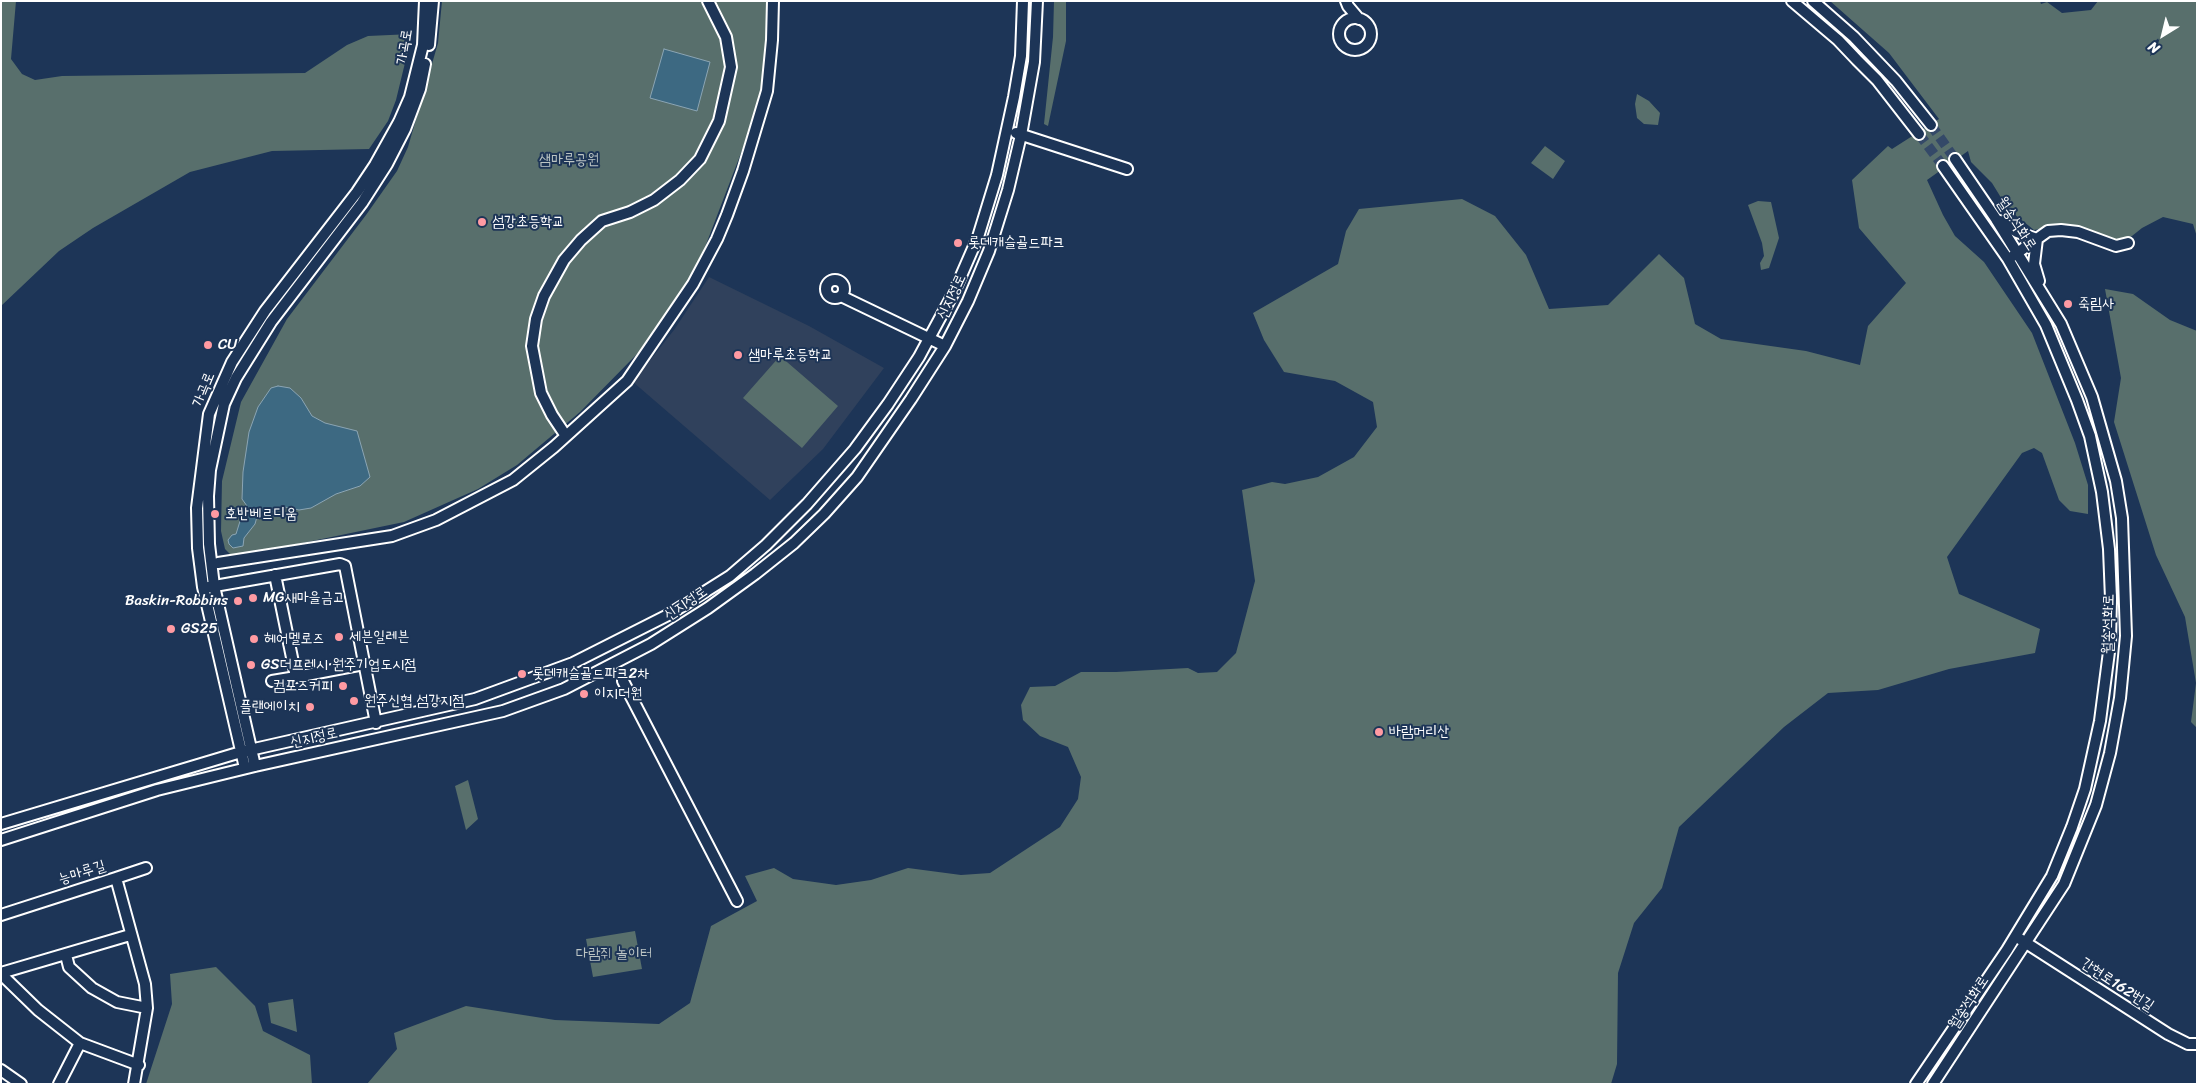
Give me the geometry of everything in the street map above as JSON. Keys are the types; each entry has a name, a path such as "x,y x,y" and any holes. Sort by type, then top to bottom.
{"street":[{"name":"가곡로","path":"357,200 410,97 423,45 424,1"},
{"name":"가곡로","path":"250,767 241,752 209,587 208,496 210,470 224,404 236,378 270,322 395,150 420,89 428,53 433,1"},
{"path":"566,436 552,415 541,393 532,346 536,320 544,296 564,260 580,240 602,221 630,212 654,200 680,180 700,159 720,121 731,67 726,37 708,1"},
{"path":"218,563 392,536 436,520 513,480 566,436 627,381 693,284 717,239 743,171 768,91 773,1"},
{"name":"신지정로","path":"241,752 475,700 564,666 668,615 730,576 766,545 838,470 888,404 930,337 954,292 978,237 997,175 1020,56 1023,1"},
{"name":"신지정로","path":"1,840 158,790 250,767 503,711 564,689 652,644 755,574 824,514 857,477 946,346 989,251 1008,190 1021,135 1034,62 1037,1"},
{"path":"1792,1 1838,40 1858,60 1877,80 1919,134"},
{"path":"1813,1 1854,37 1896,81 1931,125"},
{"path":"1347,4 1358,19 1367,24 1370,33 1368,42 1360,49 1351,49 1342,43 1339,32 1344,23 1347,4"},
{"path":"1344,23 1354,18 1358,19"},
{"path":"1006,131 1127,169"},
{"name":"월송석화로","path":"1933,1084 2064,884 2096,805 2110,753 2120,698 2126,636 2124,537 2116,481 2104,431 2089,388 2061,324 1996,219 1955,159"},
{"name":"월송석화로","path":"1916,1084 2015,936 2052,876 2085,789 2102,714 2110,644 2109,549 2102,492 2090,436 2046,325 2008,259 1943,166"},
{"path":"1996,219 2017,232 2037,239"},
{"path":"2008,259 2048,232 2061,230 2078,232 2116,246 2128,243"},
{"path":"2037,239 2034,264 2044,297"},
{"path":"841,296 946,346"},
{"path":"209,587 340,564 345,566 376,723"},
{"path":"275,575 296,677"},
{"name":"가곡로","path":"209,587 252,750 250,767"},
{"path":"272,682 364,664"},
{"path":"623,681 737,901"},
{"path":"1,824 241,752"},
{"path":"116,878 146,868"},
{"name":"능마루길","path":"1,915 116,878 130,935 145,984 147,1008 139,1065 134,1084"},
{"path":"130,935 1,974 38,1010 80,1043 139,1065"},
{"name":"간현로162번길","path":"2015,936 2168,1034 2188,1044 2197,1044"},
{"path":"66,955 69,967 92,988 117,1002 147,1008"},
{"path":"59,1084 80,1043"},
{"path":"1,1070 21,1084"}],"shaded area":[{"path":"664,49 710,62 697,111 650,98"},
{"path":"709,277 809,326 884,368 823,449 770,500 633,382 674,330"},
{"path":"278,386 290,388 301,398 312,416 325,423 357,431 370,477 360,486 336,494 311,508 299,510 285,507 266,514 258,513 255,524 244,538 243,546 233,548 228,540 232,535 236,534 247,506 242,499 243,472 249,432 258,407 271,388"}],"green space":[{"path":"1,1 16,1 11,59 22,74 35,80 62,76 305,73 347,45 368,36 412,34 396,100 388,121 369,149 272,151 190,172 93,228 59,251 1,306"},
{"name":"샘마루공원","path":"442,1 766,1 767,28 759,106 697,268 654,334 580,412 517,465 478,489 404,522 259,552 240,558 231,555 225,549 221,531 222,481 241,402 287,319 397,171 408,147 438,43"},
{"path":"1054,1 1066,1 1066,41 1048,126 1044,124 1053,37"},
{"path":"1830,1 2040,1 2041,4 2047,2 2062,13 2091,10 2098,1 2197,1 2197,237 2193,224 2163,217 2142,228 2132,236 2117,242 2079,228 2064,225 2034,230 2008,209 1992,183 1971,162 1968,151 1927,180 1955,236 1984,262 2032,333 2075,443 2088,485 2088,514 2070,511 2059,500 2042,453 2034,448 2022,453 1947,557 1959,594 2040,629 2035,653 1949,669 1878,690 1828,693 1784,727 1679,827 1662,888 1634,923 1618,973 1617,1064 1611,1084 367,1084 397,1049 394,1033 466,1006 555,1020 659,1024 690,1003 711,926 757,901 745,876 774,868 793,879 836,885 871,880 908,868 961,875 990,873 1060,827 1078,799 1081,777 1068,747 1040,736 1023,720 1021,705 1030,687 1055,686 1081,672 1188,668 1198,673 1217,672 1236,653 1255,581 1242,490 1272,482 1285,484 1318,477 1354,457 1377,427 1373,402 1335,381 1284,372 1264,340 1253,313 1338,264 1346,231 1359,209 1462,199 1495,216 1526,255 1549,309 1608,305 1659,254 1684,278 1695,324 1721,339 1806,351 1860,365 1868,326 1906,283 1859,228 1852,180 1888,146 1892,149 1939,119 1889,53"},
{"path":"1637,94 1649,101 1660,113 1658,125 1644,124 1637,118 1635,104"},
{"path":"1545,146 1565,161 1553,179 1531,163"},
{"path":"1758,201 1771,202 1779,238 1769,268 1761,270 1760,263 1764,256 1762,243 1748,205"},
{"path":"2105,289 2133,294 2170,320 2197,331 2197,728 2191,722 2196,683 2185,617 2156,555 2114,422 2121,378"},
{"path":"780,356 838,406 802,448 743,398"},
{"path":"468,780 478,819 466,830 455,786"},
{"name":"다람쥐 놀이터","path":"635,931 642,969 593,977 586,939"},
{"path":"216,967 255,1006 263,1031 310,1055 312,1084 146,1084 172,1004 170,974"},
{"path":"293,999 297,1032 271,1023 268,1003"}],"tunnel":[{"path":"1931,125 1955,159"},
{"path":"1919,134 1943,166"}],"place":[{"name":"섬강초등학교","path":"482,222"},
{"name":"롯데캐슬골드파크","path":"958,243"},
{"name":"죽림사","path":"2068,304"},
{"name":"CU","path":"208,345"},
{"name":"샘마루초등학교","path":"738,355"},
{"name":"호반베르디움","path":"215,514"},
{"name":"MG새마을금고","path":"253,598"},
{"name":"Baskin-Robbins","path":"238,601"},
{"name":"GS25","path":"171,629"},
{"name":"세븐일레븐","path":"339,637"},
{"name":"헤어멜로즈","path":"254,639"},
{"name":"GS더프레시 원주기업도시점","path":"251,665"},
{"name":"롯데캐슬골드파크2차","path":"522,674"},
{"name":"컴포즈커피","path":"343,686"},
{"name":"이지더원","path":"584,694"},
{"name":"원주신협 섬강지점","path":"354,701"},
{"name":"플랜에이치","path":"310,707"},
{"name":"바람머리산","path":"1379,732"}]}
